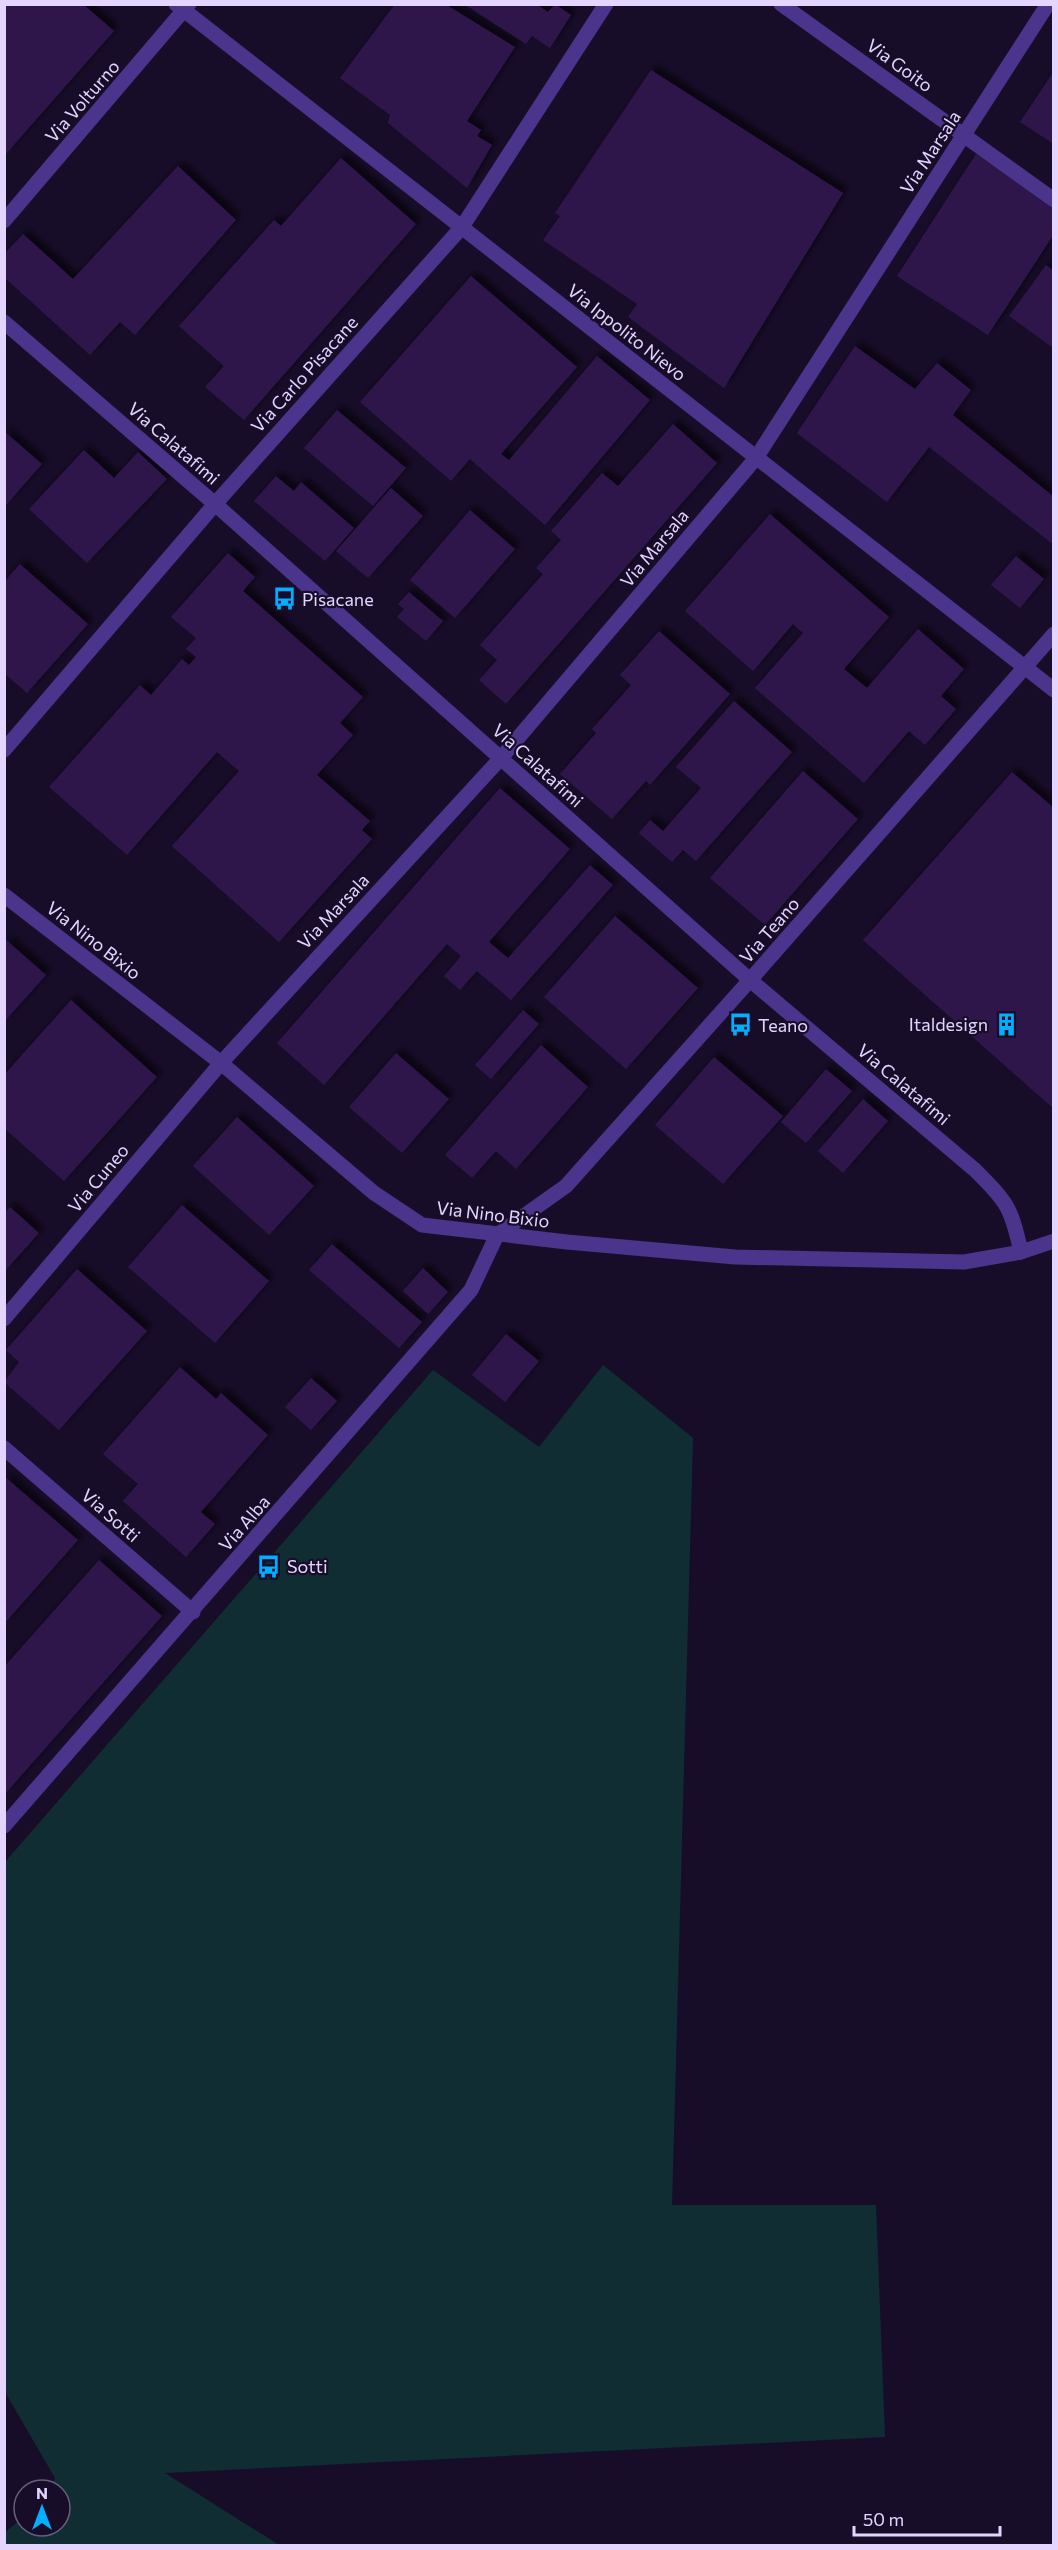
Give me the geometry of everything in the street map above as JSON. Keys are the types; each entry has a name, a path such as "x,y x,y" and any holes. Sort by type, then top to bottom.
{"street":[{"name":"Via Carlo Pisacane","path":"4,750 215,504 462,227 606,4"},
{"name":"Via Goito","path":"781,4 1053,200"},
{"name":"Via Marsala","path":"221,1063 501,758 756,458 1048,4"},
{"name":"Via Ippolito Nievo","path":"183,7 1053,690"},
{"name":"Via Volturno","path":"4,222 183,7"},
{"name":"Via Calatafimi","path":"4,322 215,504 750,980 995,1190 1012,1214 1021,1252"},
{"name":"Via Teano","path":"497,1234 566,1186 750,980 1053,633"},
{"name":"Via Nino Bixio","path":"4,895 221,1063 374,1193 422,1226 735,1257 964,1262 1021,1252 1053,1241"},
{"name":"Via Cuneo","path":"4,1319 221,1063"},
{"name":"Via Alba","path":"4,1826 193,1612 471,1290 497,1234"},
{"name":"Via Sotti","path":"4,1448 193,1612"}],"green space":[{"path":"603,1365 693,1438 672,2205 876,2205 885,2437 165,2473 279,2545 5,2545 5,2532 12,2526 12,2538 72,2538 72,2478 55,2478 5,2392 5,1862 433,1370 539,1447"}],"building":[{"path":"5,4 83,4 114,31 5,155"},
{"path":"395,4 445,4 515,47 467,121 481,130 477,136 492,145 467,188 388,123 390,115 340,78"},
{"path":"464,4 536,4 548,12 555,4 571,15 550,48 532,36 526,44"},
{"path":"651,70 843,193 724,388 628,317 637,304 543,240 560,216 555,213"},
{"path":"1054,71 1054,144 1020,122"},
{"path":"976,154 1054,205 1054,234 988,335 897,276"},
{"path":"341,158 416,224 244,420 205,387 224,366 179,326 274,220 281,226"},
{"path":"178,166 236,220 135,335 120,322 90,355 4,277 4,254 23,234 73,279"},
{"path":"1046,265 1054,271 1052,347 1009,316"},
{"path":"471,276 577,367 501,454 509,460 597,356 650,400 545,525 470,459 451,481 360,402"},
{"path":"855,346 915,389 937,363 971,390 953,415 1054,497 1054,545 929,447 887,502 797,433"},
{"path":"337,410 406,468 373,506 304,448"},
{"path":"673,424 717,463 506,704 479,680 497,660 480,645 543,574 536,568 561,540 551,531 602,473 618,486"},
{"path":"4,431 42,464 7,504 4,502"},
{"path":"84,450 114,478 138,452 167,479 87,563 29,509"},
{"path":"276,476 294,491 301,482 354,528 325,561 254,501"},
{"path":"391,488 423,516 368,578 336,551"},
{"path":"470,510 515,549 455,618 410,580"},
{"path":"770,514 889,617 844,669 867,688 918,629 964,669 941,696 956,709 925,745 909,731 864,783 755,688 803,633 793,624 753,671 685,611"},
{"path":"228,553 255,577 243,591 363,697 340,723 353,735 317,775 370,821 362,830 372,839 279,942 172,846 239,771 217,752 127,855 49,787 140,685 151,695 182,659 189,665 196,657 186,649 196,638 171,617"},
{"path":"1016,556 1044,579 1020,608 991,585"},
{"path":"20,564 88,624 27,693 4,673 4,582"},
{"path":"409,592 443,621 426,641 397,617 404,609 398,604"},
{"path":"659,631 730,694 650,785 646,781 612,819 560,774 596,733 592,729 631,685 620,675"},
{"path":"734,701 792,752 696,861 683,850 672,862 639,833 650,820 663,831 701,788 676,767"},
{"path":"803,771 858,819 765,925 710,878"},
{"name":"Italdesign","path":"1012,772 1054,808 1054,1109 863,940"},
{"path":"500,788 570,849 489,942 508,958 590,865 613,885 511,1000 477,971 460,990 444,976 461,956 447,944 324,1085 277,1043"},
{"path":"615,916 698,988 626,1069 544,997"},
{"path":"4,938 46,975 4,1022"},
{"path":"71,1000 157,1077 64,1181 4,1128 4,1075"},
{"path":"523,1010 539,1024 491,1079 475,1065"},
{"path":"541,1045 588,1087 516,1169 496,1151 472,1178 445,1155"},
{"path":"396,1053 449,1099 402,1153 349,1107"},
{"path":"714,1057 783,1116 723,1184 655,1125"},
{"path":"826,1069 852,1091 806,1143 781,1122"},
{"path":"863,1099 888,1121 843,1173 818,1151"},
{"path":"237,1117 314,1186 269,1235 193,1166"},
{"path":"182,1205 269,1281 215,1343 128,1267"},
{"path":"10,1207 39,1233 4,1272 4,1213"},
{"path":"332,1244 422,1322 399,1348 309,1270"},
{"path":"423,1268 448,1292 428,1314 403,1291"},
{"path":"77,1269 147,1331 59,1430 4,1382 19,1362 6,1350"},
{"path":"506,1334 539,1361 505,1402 472,1375"},
{"path":"180,1367 216,1399 221,1393 268,1435 201,1512 215,1524 186,1557 123,1501 138,1484 103,1454"},
{"path":"311,1378 337,1401 311,1430 285,1407"},
{"path":"4,1476 78,1540 4,1624"},
{"path":"99,1560 162,1616 4,1795 4,1667"}],"place":[{"name":"Pisacane","path":"284,599"},
{"name":"Italdesign","path":"1006,1024"},
{"name":"Teano","path":"740,1025"},
{"name":"Sotti","path":"269,1566"}]}
